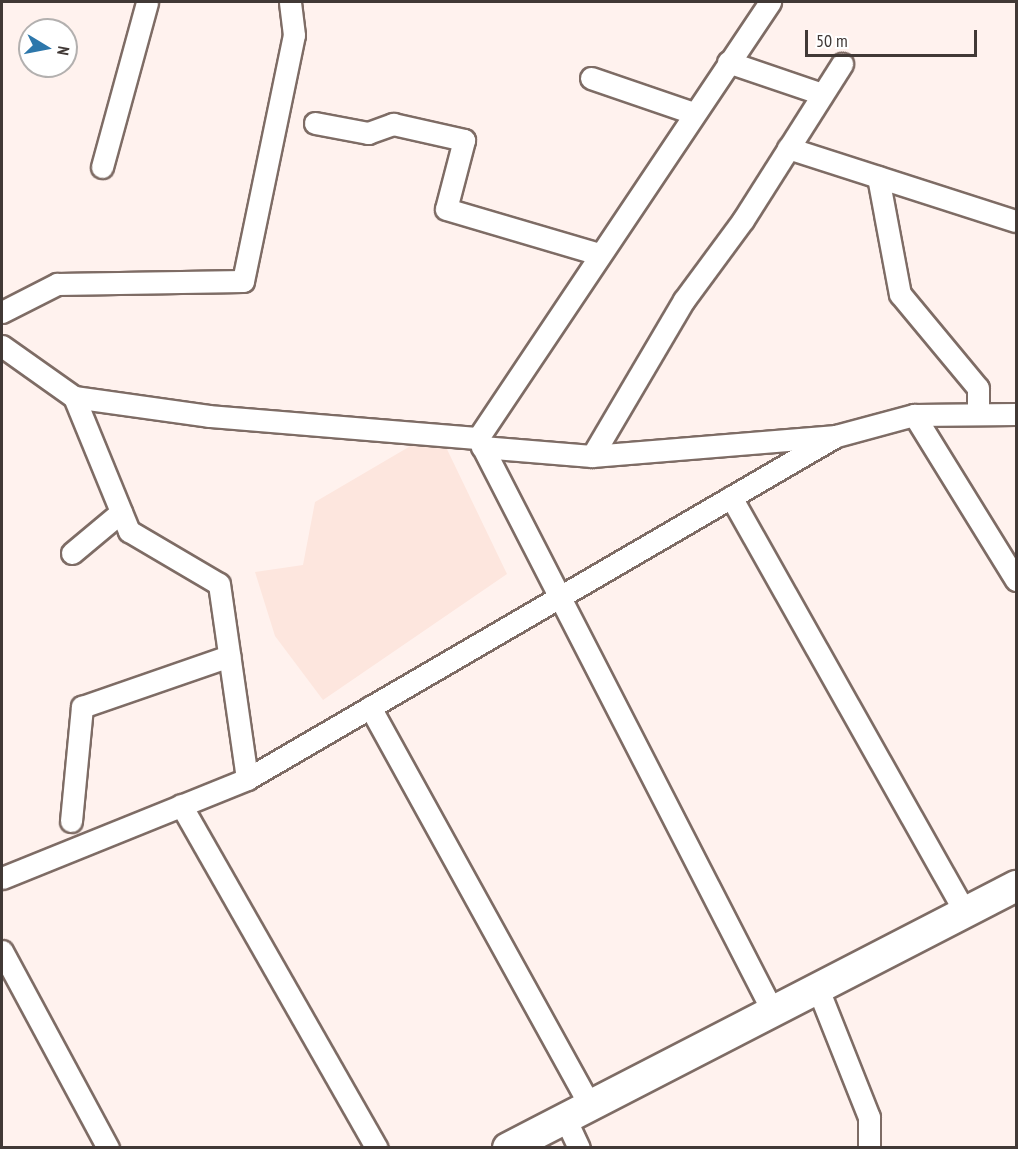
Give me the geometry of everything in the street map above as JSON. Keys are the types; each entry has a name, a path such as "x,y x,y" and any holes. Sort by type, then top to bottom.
{"main road":[{"path":"508,1148 1017,886"}],"street":[{"path":"102,167 147,2"},
{"path":"2,312 57,284 243,281 294,34 291,2"},
{"path":"480,442 599,254 770,2"},
{"path":"728,62 822,94"},
{"path":"592,456 684,300 788,148 842,64"},
{"path":"591,78 693,113"},
{"path":"315,123 368,133 393,124 464,140 446,209 599,254"},
{"path":"788,148 1017,221"},
{"path":"878,177 900,294 978,388 978,414"},
{"path":"2,346 74,397 209,416 480,442 592,456 836,436 914,415 1017,414"},
{"path":"74,397 129,531 219,584 246,779"},
{"path":"914,415 1014,569"},
{"path":"2,878 246,779 836,436"},
{"path":"480,442 774,1012"},
{"path":"731,497 965,913"},
{"path":"72,553 121,512"},
{"path":"71,821 82,707 229,656"},
{"path":"370,707 577,1112 579,1148"},
{"path":"182,805 377,1148"},
{"path":"3,958 108,1148"},
{"path":"818,989 868,1117 868,1148"}],"shaded area":[{"path":"419,441 444,443 507,574 323,700 275,636 255,572 303,565 315,502"}]}
